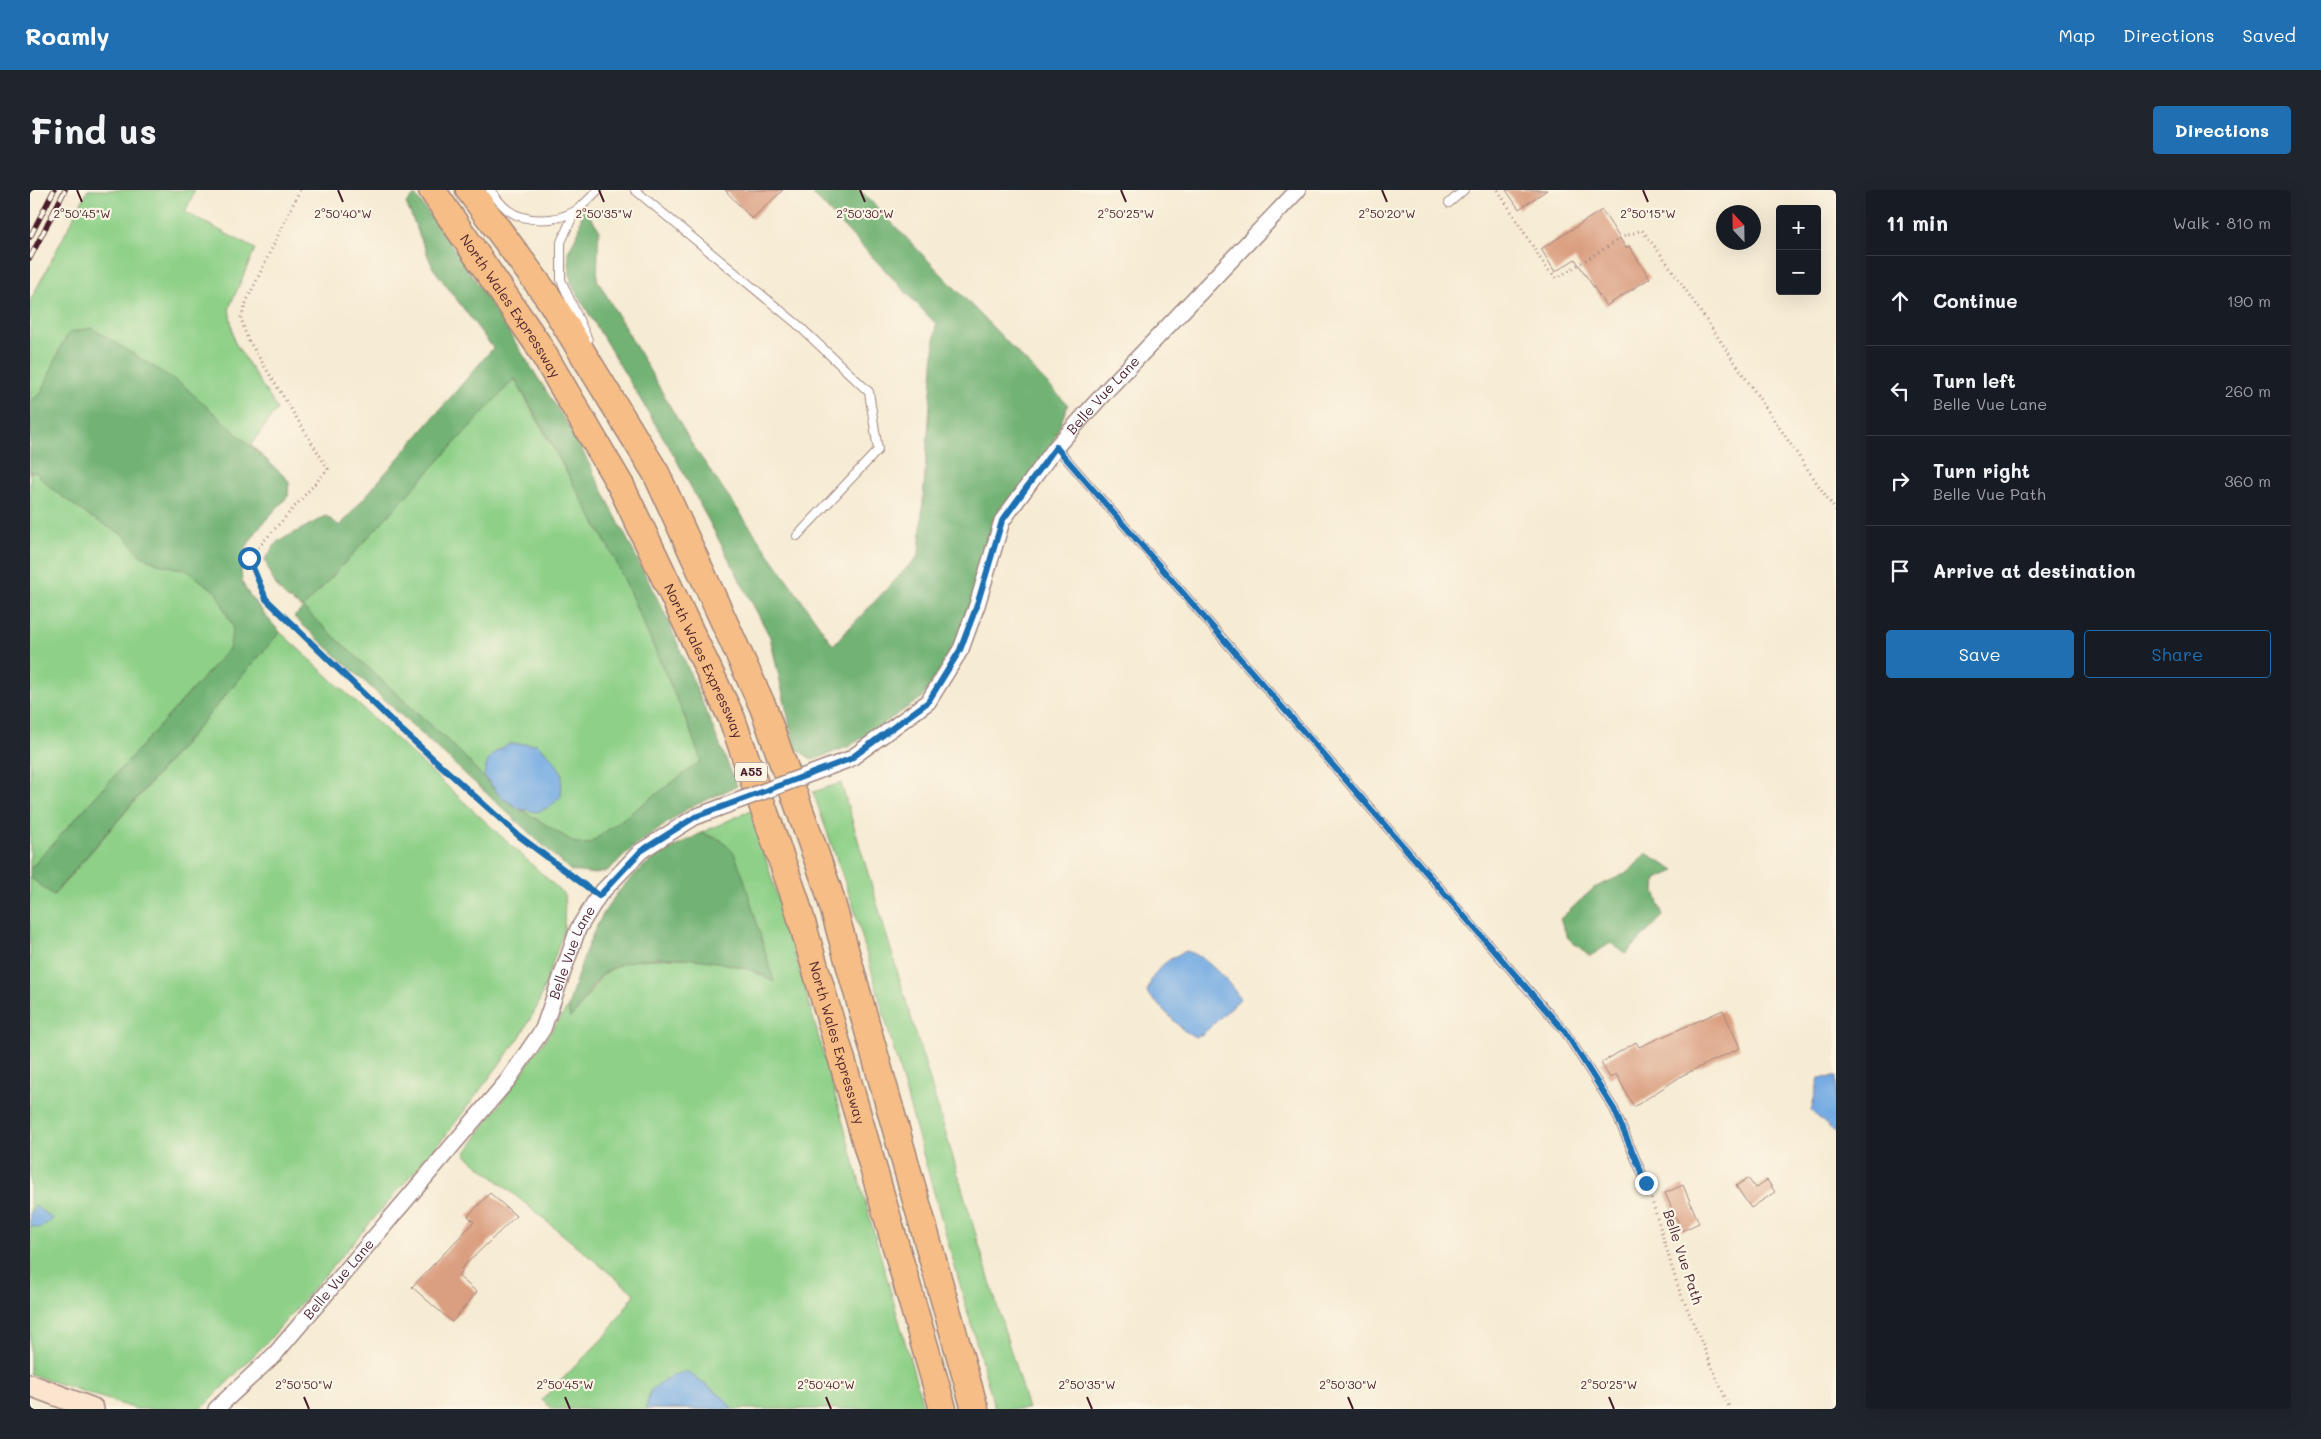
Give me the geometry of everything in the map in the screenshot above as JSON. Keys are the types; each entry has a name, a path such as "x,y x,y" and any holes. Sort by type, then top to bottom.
{"highway":[{"name":"North Wales Expressway","path":"432,190 537,344 621,486 732,719 795,898 943,1409"},
{"name":"A55","path":"469,190 550,300 656,473 763,707 828,889 975,1409"}],"street":[{"name":"Belle Vue Lane","path":"216,1409 274,1354 508,1080 543,1030 578,929 599,896 641,851 695,817 850,759 928,702 960,650 977,605 1002,521 1056,447 1107,390 1298,190"},
{"path":"30,1384 93,1409"}],"lane":[{"path":"490,190 508,210 525,219 548,218 575,211"},
{"path":"593,349 560,280 561,242 575,211 598,190"},
{"path":"635,190 797,324 869,392 878,450 797,536"},
{"path":"1449,203 1464,190"},
{"path":"601,366 637,444"},
{"path":"1056,447 1565,1032 1614,1109 1646,1183"}],"path":[{"path":"300,190 247,300 241,318 247,338 328,470 249,558 266,599 396,725 519,836 599,896"},
{"path":"1498,190 1546,268 1557,278 1622,237 1642,230 1666,261 1836,510"},
{"name":"Belle Vue Path","path":"1646,1183 1678,1288 1730,1409"}],"green space":[{"path":"88,190 195,190 185,212 255,249 229,308 234,341 277,409 251,445 289,481 288,496 262,525 242,558 241,571 244,587 263,612 30,869 30,301"},
{"path":"809,190 860,190 1068,405 1052,444 996,520 977,589 954,647 923,697 850,746 813,760 795,748 770,637 675,457 571,284 568,252 579,231 583,206 599,229 597,279 693,446 833,645 919,555 936,324"},
{"path":"415,195 460,256 575,436 667,618 737,786 687,809 635,846 607,871 595,874 571,871 294,617 303,608 288,598 278,588 265,559 277,542 326,516 340,526 493,348 433,268 406,203","holes":["515,378 615,559 689,727 701,761 589,844 575,843 501,797 462,754 303,608"]},
{"path":"92,328 184,386 289,481 288,496 262,525 247,546 242,558 241,570 245,588 280,632 53,895 30,877 30,869 229,649 233,627 216,592 186,570 162,565 141,556 125,536 89,516 52,489 35,472 30,472 30,402 42,392 61,346 70,332"},
{"path":"514,378 615,559 689,727 702,762 589,844 575,843 501,797 462,754 303,608"},
{"path":"280,632 565,895 564,930 538,1005 520,1037 446,1135 268,1341 201,1409 136,1409 30,1374 30,877 54,895"},
{"path":"841,783 1028,1409 995,1409 853,905 813,792"},
{"path":"751,810 801,975 924,1409 552,1409 542,1400 607,1334 635,1294 465,1154 568,1007 570,1017 577,1011 602,975 626,961 675,958 707,959 748,969 773,981 721,840 701,833"},
{"path":"701,833 721,840 734,853 744,879 774,982 750,970 713,961 652,958 632,961 615,967 602,975 570,1018 568,1007 588,947 605,911 617,894 648,863"},
{"path":"1646,853 1675,871 1656,879 1655,891 1663,916 1626,954 1611,943 1590,956 1568,938 1560,919 1594,888 1629,872"}],"water":[{"path":"510,744 537,744 552,758 562,773 561,796 551,806 537,812 520,809 501,797 484,776 489,759 499,750"},
{"path":"1186,951 1209,963 1230,985 1240,999 1203,1034 1195,1037 1183,1030 1147,993 1152,978 1160,967"},
{"path":"1836,1077 1836,1133 1811,1111 1819,1078"},
{"path":"35,1206 53,1219 40,1228 30,1226 30,1214"},
{"path":"686,1371 724,1398 732,1409 646,1409 650,1391 665,1379"}],"building":[{"path":"725,190 783,190 752,219"},
{"path":"1506,190 1547,190 1519,209"},
{"path":"1602,210 1626,248 1629,246 1650,278 1606,306 1575,259 1555,272 1541,249"},
{"path":"1723,1010 1740,1048 1683,1075 1634,1107 1616,1074 1610,1078 1601,1063 1636,1042 1639,1047"},
{"path":"1748,1178 1755,1188 1767,1180 1775,1192 1751,1208 1736,1186"},
{"path":"1683,1185 1699,1223 1682,1231 1665,1193"},
{"path":"490,1193 516,1216 461,1269 463,1271 458,1276 477,1292 452,1322 412,1287 474,1222 468,1216"}],"railway":[{"path":"30,237 54,190"},
{"path":"30,258 65,190"}],"route":[{"path":"249,558 266,599 396,725 519,836 599,896 641,851 695,817 850,759 928,702 960,650 977,605 1002,521 1056,447 1074,465 1565,1032 1614,1109 1646,1183"}]}
